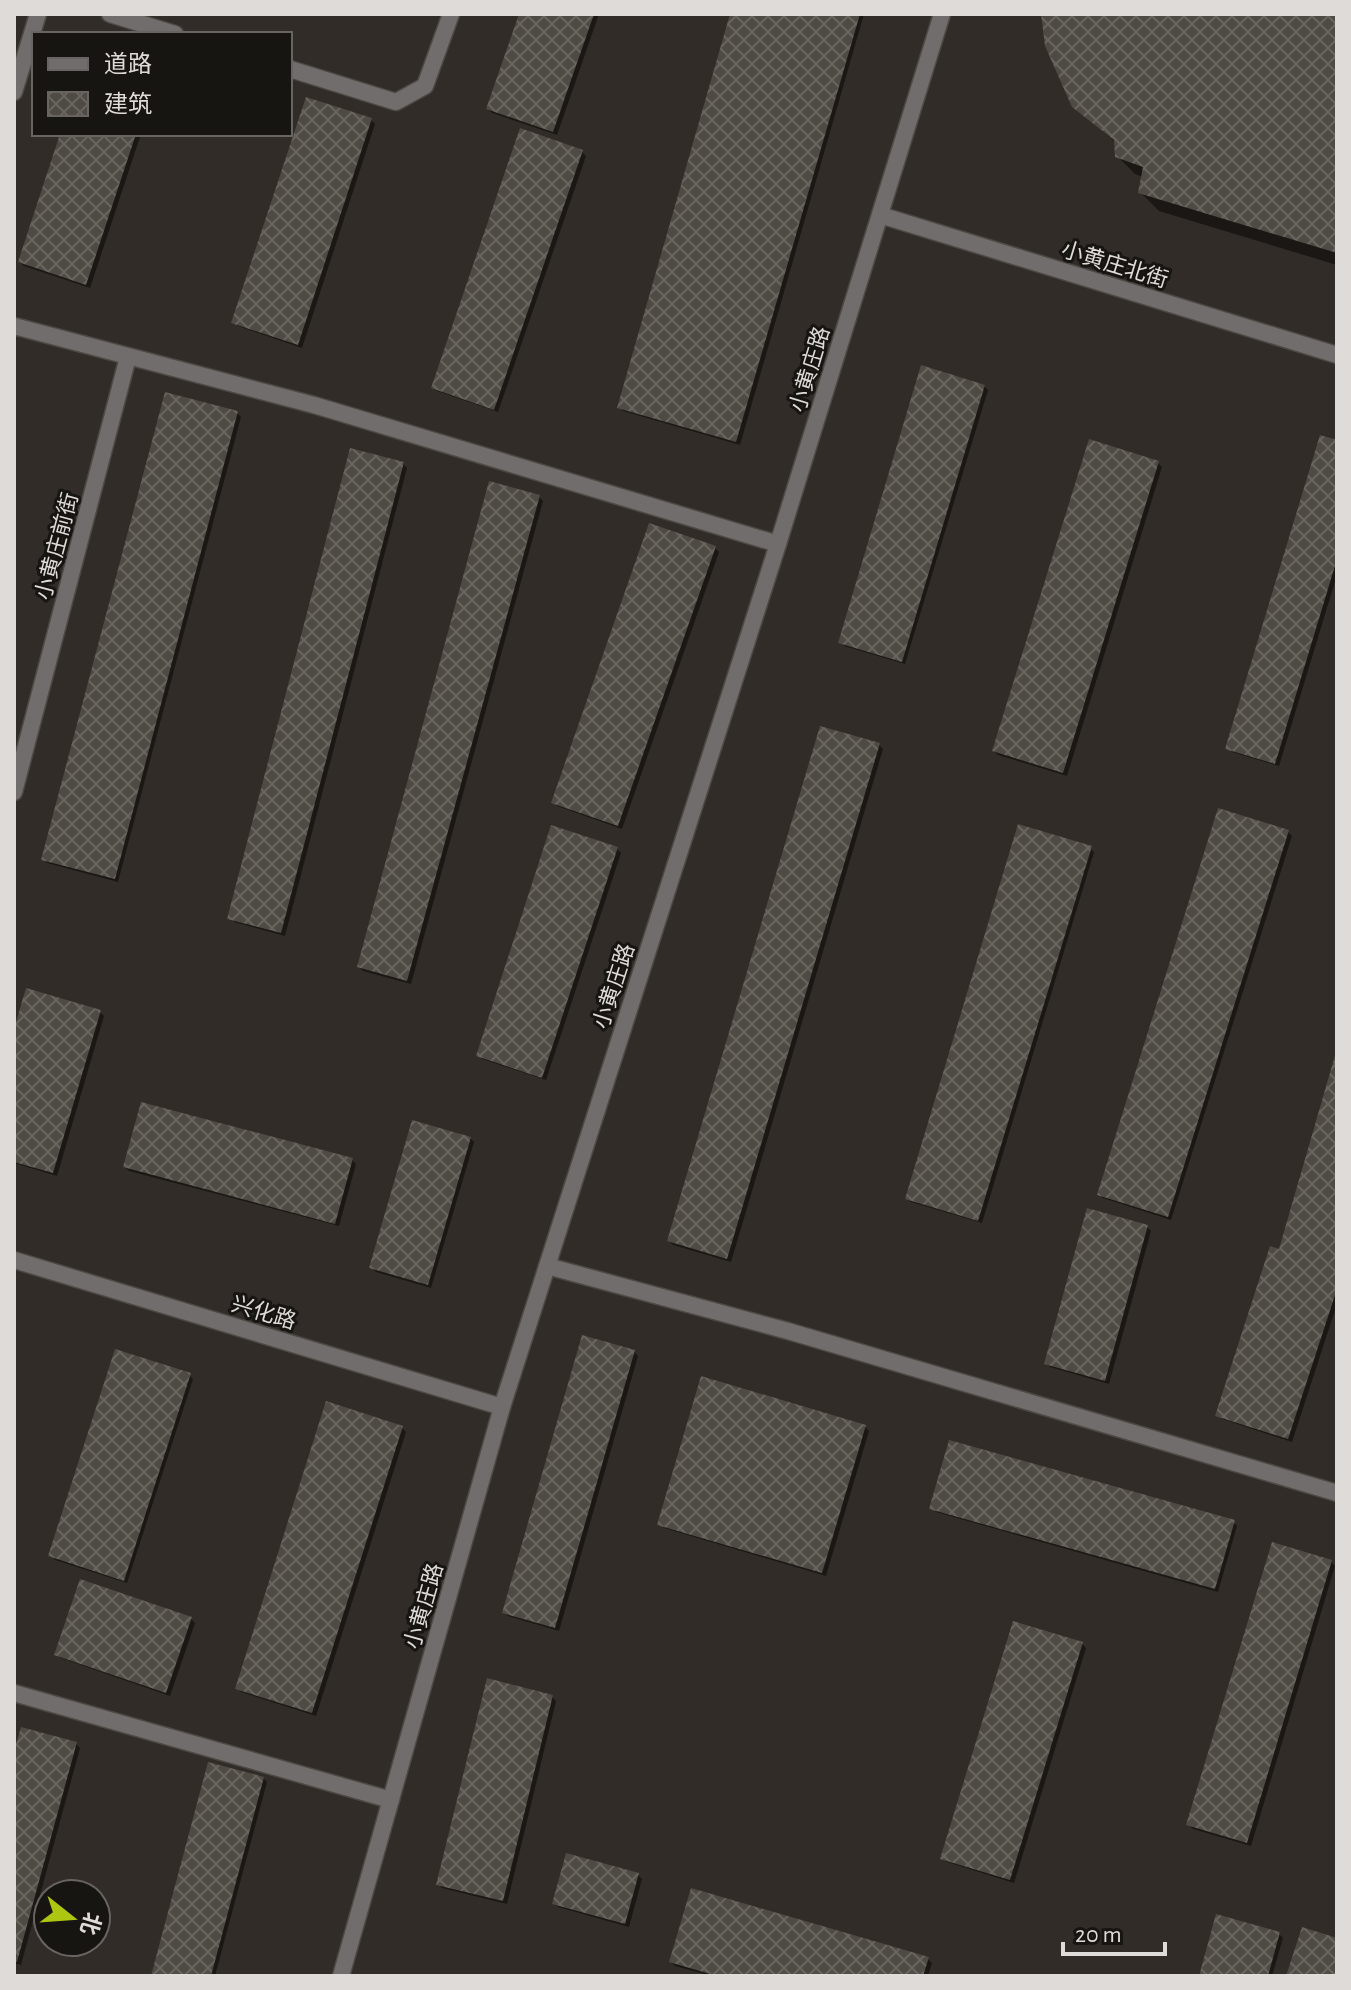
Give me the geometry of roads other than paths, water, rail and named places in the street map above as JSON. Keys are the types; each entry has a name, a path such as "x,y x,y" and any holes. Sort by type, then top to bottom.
{"street":[{"path":"110,14 168,32"},
{"path":"292,70 396,102 425,86 451,14"},
{"name":"小黄庄路","path":"341,1976 502,1407 778,544 942,14"},
{"path":"14,92 32,34"},
{"name":"小黄庄北街","path":"880,215 1337,355"},
{"path":"14,326 314,405 778,544"},
{"name":"小黄庄前街","path":"14,792 128,357"},
{"name":"兴化路","path":"14,1260 502,1407"},
{"path":"547,1266 788,1331 1337,1493"},
{"path":"14,1693 391,1800"}]}
